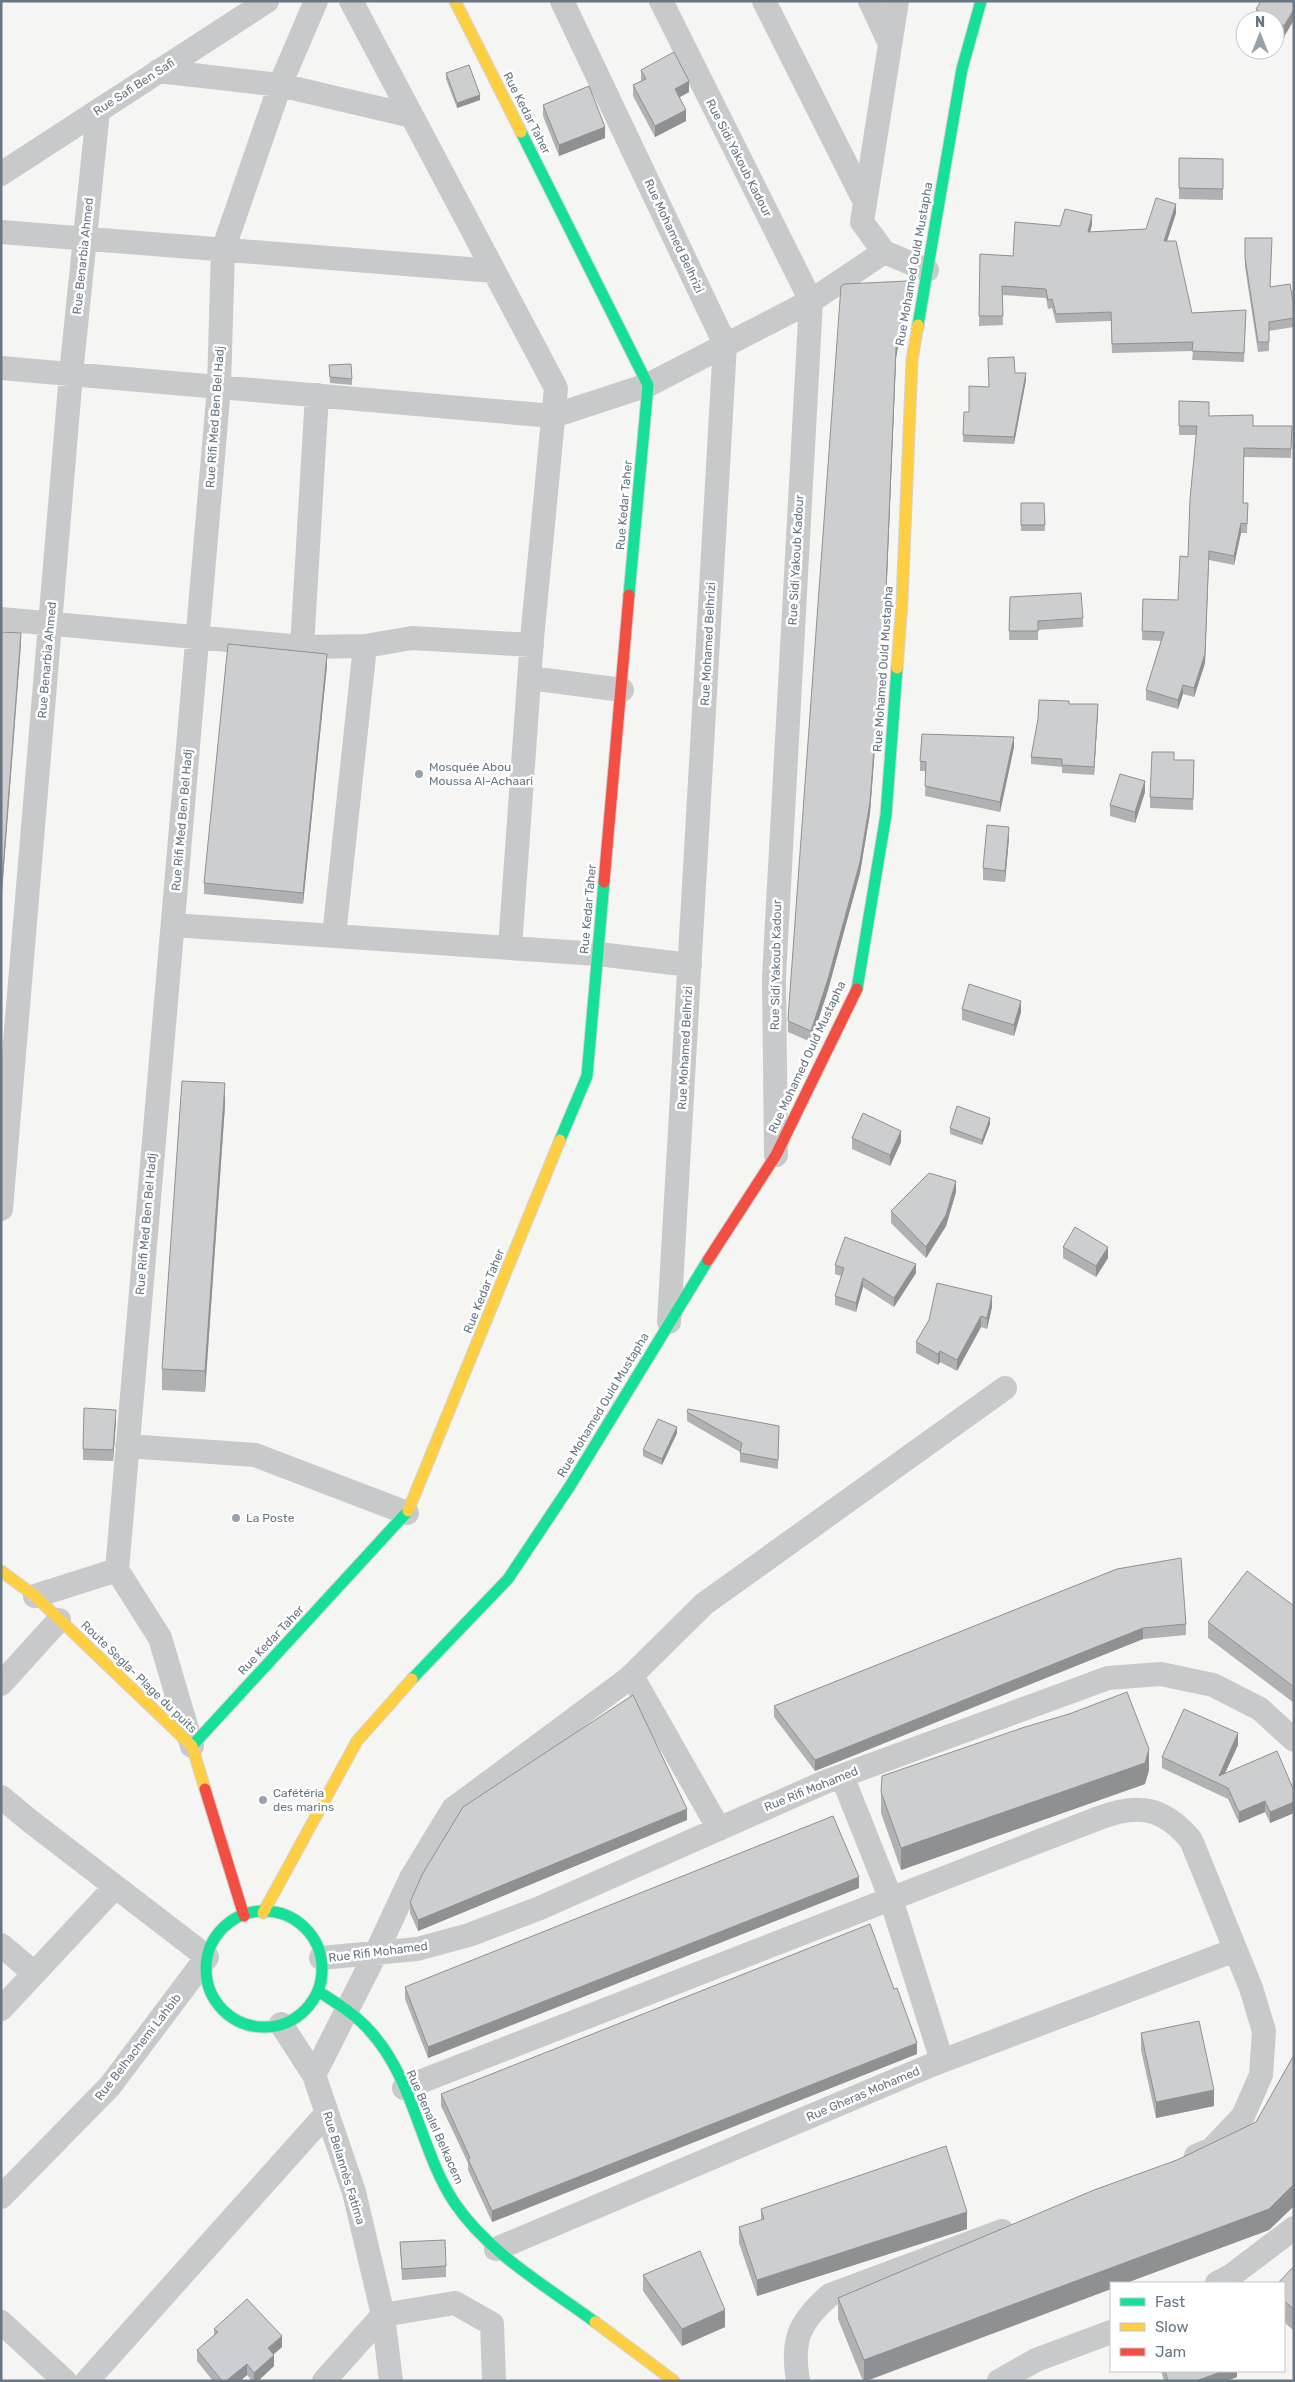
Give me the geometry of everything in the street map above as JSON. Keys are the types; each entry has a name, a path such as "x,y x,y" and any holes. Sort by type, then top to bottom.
{"street":[{"name":"Rue Safi Ben Safi","path":"1,174 267,1"},
{"name":"Rue Rifi Med Ben Bel Hadj","path":"117,1570 199,637 219,387 223,250 280,85 316,1"},
{"path":"351,1 556,388 532,645 510,947"},
{"name":"Rue Kedar Taher","path":"192,1746 407,1513 587,1076 648,385 455,1"},
{"name":"Rue Mohamed Belhrizi","path":"562,1 726,344 670,1322"},
{"name":"Rue Sidi Yakoub Kadour","path":"661,1 811,301 774,977 776,1155"},
{"path":"764,1 865,202"},
{"path":"870,1 890,44"},
{"path":"896,1 862,222 884,252 927,270"},
{"name":"Rue Mohamed Ould Mustapha","path":"262,1913 357,1741 416,1675 508,1579 570,1486 730,1224 776,1155 857,989 886,815 902,602 912,360 962,69 981,1"},
{"path":"158,71 280,85 412,116"},
{"name":"Rue Benarbia Ahmed","path":"1,1209 70,374 98,111"},
{"path":"1,232 494,271"},
{"path":"1,368 553,416 648,385 811,301 884,252"},
{"path":"302,647 317,395"},
{"path":"1,619 50,622 302,647 365,646 412,638 532,645"},
{"path":"334,936 365,646"},
{"path":"530,678 622,690"},
{"path":"173,925 510,947 598,954 690,965"},
{"path":"314,2074 376,1953 411,1878 453,1809 632,1676 704,1604 1004,1388"},
{"path":"127,1446 255,1455 407,1513"},
{"path":"36,1596 117,1570 160,1638 192,1746"},
{"name":"Route Segla- Plage du puits","path":"1,1571 36,1596 192,1746 244,1916"},
{"path":"1,1684 60,1620"},
{"name":"Rue Rifi Mohamed","path":"321,1958 417,1949 469,1935 540,1908 842,1776 1099,1681 1117,1677 1161,1674 1213,1685 1260,1709 1294,1740"},
{"path":"632,1676 719,1829"},
{"path":"842,1776 891,1899 942,2061"},
{"path":"1,1796 30,1821 207,1957"},
{"path":"404,2088 1119,1811 1140,1809 1160,1814 1178,1824 1191,1840 1251,1988 1264,2031 1261,2075 1243,2116 1212,2149 1180,2164"},
{"path":"1,2009 115,1887"},
{"path":"254,1912 262,1913 280,1913 298,1922 311,1934 321,1958 323,1972 313,2002 290,2022 264,2028 244,2024 225,2012 213,1997 206,1977 207,1957 212,1944 224,1928 234,1919 254,1912"},
{"path":"1,1946 34,1973"},
{"name":"Rue Gheras Mohamed","path":"496,2249 942,2061 1235,1950"},
{"name":"Rue Belhachemi Lahbib","path":"1,2197 110,2086 207,1957"},
{"name":"Rue Benalel Belkacem","path":"318,1991 346,2010 370,2030 380,2044 404,2088 444,2184 466,2219 496,2249 674,2381"},
{"name":"Rue Belannès Fatima","path":"281,2024 314,2074 354,2192 384,2315 391,2381"},
{"path":"87,2381 327,2113"},
{"path":"798,2381 794,2358 799,2334 811,2312 830,2295 1022,2223"},
{"path":"1219,2282 1232,2275 1294,2228"},
{"path":"324,2381 384,2315 455,2303 492,2324 494,2381"},
{"path":"1,2322 65,2381"},
{"path":"999,2381 1036,2360 1110,2332"},
{"path":"1026,2381 1036,2360"}],"building":[{"path":"1261,1 1294,1 1294,9 1285,24 1285,10 1256,9"},
{"path":"674,52 689,81 675,89 686,110 655,126 633,85 646,79 641,70"},
{"path":"469,65 480,95 457,103 446,73"},
{"path":"589,86 605,127 559,145 543,105"},
{"path":"1179,158 1223,159 1223,189 1179,188"},
{"path":"1156,198 1176,204 1164,241 1176,241 1192,313 1246,310 1244,353 1192,351 1193,342 1112,344 1111,312 1056,314 1052,299 1048,300 1046,289 1002,286 1003,316 979,316 980,254 1013,256 1015,222 1060,226 1065,209 1092,215 1088,232 1146,229"},
{"path":"1245,238 1272,238 1270,287 1290,284 1294,318 1269,322 1269,342 1258,342 1245,258"},
{"path":"907,281 896,348 886,590 870,802 860,862 828,979 811,1031 788,1021 788,1019 841,286 845,284"},
{"path":"1014,357 1015,373 1026,373 1014,437 963,435 964,412 969,412 969,386 989,387 988,358"},
{"path":"351,364 352,379 330,377 329,365"},
{"path":"1179,401 1209,402 1209,416 1253,415 1253,426 1292,426 1291,449 1244,448 1243,503 1248,503 1247,524 1241,523 1234,556 1209,551 1205,654 1194,688 1183,685 1178,700 1146,690 1164,632 1142,631 1143,599 1178,600 1180,556 1188,557 1190,499 1197,426 1179,426"},
{"path":"1021,503 1044,503 1045,525 1021,525"},
{"path":"1081,593 1083,618 1038,621 1038,631 1009,631 1010,597"},
{"path":"1,632 21,633 1,895"},
{"path":"228,644 327,654 303,893 204,883"},
{"path":"1039,700 1069,701 1069,704 1098,704 1094,767 1062,765 1062,759 1031,757 1038,719"},
{"path":"922,734 1014,737 1000,802 925,786 926,762 920,761"},
{"path":"1152,752 1174,752 1174,760 1194,760 1193,799 1150,797"},
{"path":"1120,774 1145,781 1135,812 1110,805"},
{"path":"987,825 1009,827 1005,871 983,868"},
{"path":"969,984 1021,1001 1014,1025 962,1009"},
{"path":"182,1081 225,1083 205,1371 162,1369"},
{"path":"957,1106 990,1118 982,1140 950,1128"},
{"path":"863,1113 901,1131 890,1155 852,1138"},
{"path":"929,1173 956,1181 946,1215 926,1247 891,1211"},
{"path":"1075,1227 1108,1247 1096,1266 1063,1247"},
{"path":"845,1237 916,1264 894,1298 863,1278 856,1303 835,1296 844,1268 835,1265"},
{"path":"937,1283 992,1296 987,1318 981,1316 957,1360 940,1351 938,1354 916,1342 929,1320"},
{"path":"84,1408 116,1410 113,1450 83,1449"},
{"path":"688,1409 779,1426 778,1460 740,1453 742,1443 687,1412"},
{"path":"658,1419 677,1427 662,1459 643,1450"},
{"path":"1181,1558 1186,1624 1143,1628 815,1760 774,1706 1117,1569"},
{"path":"1247,1571 1294,1606 1294,1687 1208,1622"},
{"path":"1127,1692 1149,1749 1145,1763 901,1848 881,1792 882,1776 1025,1727 1069,1714"},
{"path":"633,1695 687,1809 418,1920 410,1902 423,1873 463,1807"},
{"path":"1184,1709 1238,1733 1219,1776 1277,1751 1294,1791 1294,1802 1270,1812 1265,1801 1239,1812 1228,1788 1162,1757"},
{"path":"833,1816 859,1877 428,2047 405,1987"},
{"path":"870,1924 894,1989 897,1988 917,2043 492,2211 441,2094"},
{"path":"1199,2021 1214,2090 1156,2102 1141,2033"},
{"path":"1294,2055 1294,2184 1269,2209 864,2360 838,2298 1094,2190 1177,2160 1256,2122"},
{"path":"946,2146 967,2212 757,2280 739,2227 764,2219 761,2209"},
{"path":"445,2240 446,2266 402,2269 400,2242"},
{"path":"700,2251 725,2310 682,2329 643,2275"},
{"path":"1294,2266 1294,2309 1285,2302 1285,2282 1279,2282"},
{"path":"247,2299 282,2336 268,2348 274,2355 254,2373 247,2364 226,2381 222,2381 197,2350 218,2332 214,2329"},
{"path":"1165,2372 1220,2372 1196,2381 1168,2381"}],"traffic: fast":[{"path":"918,325 962,69 981,1"},
{"path":"521,132 648,385 629,595"},
{"path":"857,989 886,815 897,668"},
{"path":"560,1140 587,1076 604,882"},
{"path":"412,1679 508,1579 570,1486 708,1260"},
{"path":"192,1746 408,1511"},
{"path":"264,1911 286,1916 305,1928 317,1947 322,1969 317,1991 305,2010 286,2022 264,2027 242,2022 223,2010 211,1991 206,1969 211,1947 223,1928 242,1916 264,1911"},
{"path":"318,1991 358,2019 384,2049 406,2091 442,2181 454,2202 468,2220 483,2237 519,2268 595,2322"}],"traffic: slow":[{"path":"455,1 521,132"},
{"path":"897,668 902,602 912,360 918,325"},
{"path":"408,1511 560,1140"},
{"path":"1,1571 35,1596 192,1746 205,1789"},
{"path":"263,1913 357,1741 412,1679"},
{"path":"595,2322 674,2381"}],"traffic: jam":[{"path":"604,882 629,595"},
{"path":"708,1260 776,1155 857,989"},
{"path":"205,1789 244,1916"}],"place":[{"name":"Mosquée Abou Moussa Al-Achaari","path":"419,774"},
{"name":"La Poste","path":"236,1518"},
{"name":"Cafétéria des marins","path":"263,1800"}]}
